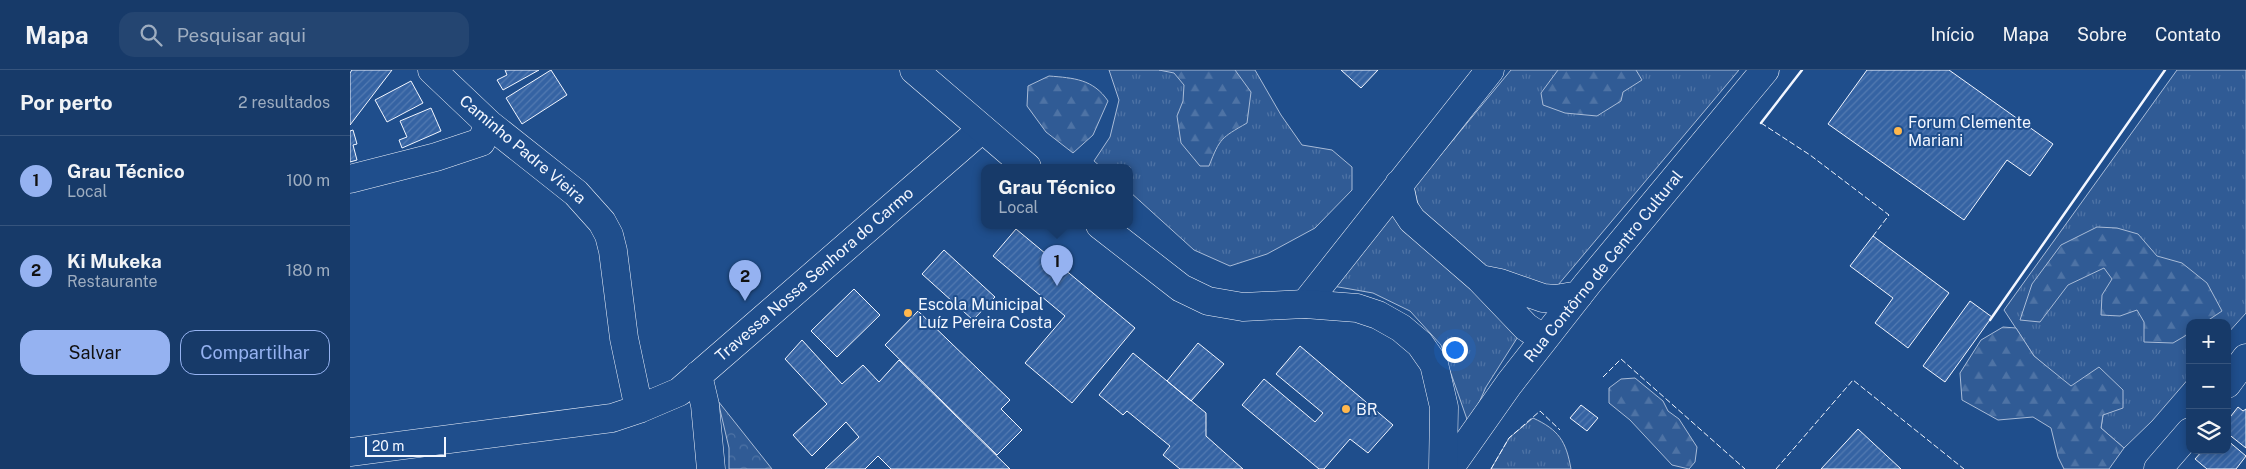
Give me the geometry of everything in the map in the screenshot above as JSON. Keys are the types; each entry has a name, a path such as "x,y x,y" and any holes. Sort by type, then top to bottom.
{"street":[{"name":"Caminho Padre Vieira","path":"432,70 488,124 554,174 589,205 602,222 609,235 613,251 624,338 639,410"},
{"path":"914,70 1024,164"},
{"path":"1305,304 1490,70"},
{"name":"Rua Contôrno de Centro Cultural","path":"1450,469 1544,339 1658,196 1765,70"},
{"path":"350,179 436,157 481,142 488,124"},
{"name":"Travessa Nossa Senhora do Carmo","path":"350,452 612,418 639,410 679,392 982,128"},
{"path":"1399,184 1404,208 1412,220 1480,279 1526,326 1544,339"},
{"path":"1105,229 1181,288 1208,301 1243,307 1305,304 1357,308 1378,315 1401,328 1420,344 1434,364 1444,407 1443,469"},
{"path":"1480,279 1500,283 1543,298 1556,299 1579,295"},
{"path":"2231,379 2246,358"},
{"path":"698,375 705,404 711,469"},
{"path":"2158,469 2186,437"}],"green space":[{"path":"1109,70 1255,70 1281,115 1302,145 1332,150 1352,167 1352,190 1315,228 1267,254 1230,266 1194,250 1133,195 1133,164 1098,164 1094,161 1110,137 1119,100"},
{"path":"1159,70 1235,70 1251,92 1247,123 1222,140 1209,166 1200,166 1181,143 1177,116 1183,101 1184,85 1174,73"},
{"path":"1511,70 1739,70 1553,291 1496,274 1421,217 1414,187"},
{"path":"1558,70 1636,70 1642,80 1623,92 1621,101 1597,116 1565,113 1543,105 1541,93"},
{"path":"2177,70 2246,70 2246,313 2231,330 2231,319 2186,319 2186,382 2152,421 2124,448 2101,428 2103,415 2034,356 2004,310"},
{"path":"1049,76 1082,81 1096,88 1108,101 1093,135 1073,153 1046,132 1027,106 1028,86"},
{"path":"1392,208 1517,326 1519,335 1486,387 1469,425 1441,345 1410,311 1373,293 1327,285"},
{"path":"2097,227 2117,228 2138,234 2157,256 2182,263 2207,283 2222,311 2210,319 2186,319 2186,335 2173,343 2144,342 2144,322 2137,310 2120,316 2101,315 2102,295 2112,279 2104,268 2068,285 2040,322 2020,320 2032,284 2061,245"},
{"path":"2003,327 2016,328 2034,356 2071,386 2099,367 2123,390 2123,408 2103,415 2101,428 2124,448 2109,469 2064,469 2058,457 2051,428 2033,417 1998,420 1962,400 1960,373 1981,340"},
{"path":"1635,378 1663,401 1668,411 1679,419 1697,447 1695,462 1689,469 1672,465 1630,420 1609,403 1609,388 1621,379"},
{"path":"718,401 772,469 729,469 729,448"},
{"path":"1533,418 1549,427 1560,438 1567,451 1571,469 1491,469 1509,438"}],"building":[{"path":"352,70 392,70 350,125 350,73"},
{"path":"505,70 539,70 503,90 497,80 507,75"},
{"path":"551,70 567,95 522,124 506,98"},
{"path":"1341,70 1378,70 1361,88"},
{"path":"1867,70 1949,70 2053,144 2030,176 2007,160 1964,220 1828,124"},
{"path":"411,81 423,103 387,122 375,100"},
{"path":"431,108 441,131 402,148 399,140 407,137 400,121"},
{"path":"353,130 357,144 353,145 357,160 350,162 350,131"},
{"path":"1016,229 1135,328 1072,403 1025,363 1065,316 993,256"},
{"path":"1873,236 1949,293 1908,348 1875,323 1893,298 1850,266"},
{"path":"944,250 995,297 973,320 922,274"},
{"path":"854,289 880,315 837,357 811,331"},
{"path":"1970,301 1992,317 1945,382 1923,366"},
{"path":"918,311 1010,400 1001,409 1022,430 997,455 885,345"},
{"path":"802,340 842,384 863,365 879,382 899,360 1010,469 891,469 878,456 865,469 825,469 859,437 846,422 812,456 793,435 827,404 785,359"},
{"path":"1198,343 1224,364 1191,401 1167,381"},
{"name":"BR","path":"1300,346 1393,425 1368,453 1350,439 1324,469 1319,469 1242,405 1264,379 1315,422 1323,413 1276,374"},
{"path":"1133,353 1206,413 1206,436 1243,469 1180,469 1163,455 1170,446 1127,411 1123,415 1099,395"},
{"path":"1581,405 1598,418 1587,431 1570,418"},
{"path":"2238,407 2243,411 2246,409 2246,448 2231,436 2231,416"},
{"path":"1858,429 1901,469 1821,469"},
{"path":"2231,443 2246,456 2236,469 2207,469 2195,459 2199,454 2231,454"}],"fence":[{"path":"1761,123 1810,155 1889,215 1873,236"},
{"path":"1603,377 1621,359 1745,469"},
{"path":"1776,469 1853,380 1964,469"},
{"path":"1491,469 1509,438 1540,411 1560,430"}],"wall":[{"path":"1761,123 1802,70"},
{"path":"1990,320 2165,70"}],"place":[{"name":"Forum Clemente Mariani","path":"1898,131"},
{"name":"Grau Técnico","path":"1057,286"},
{"name":"Ki Mukeka","path":"745,301"},
{"name":"Escola Municipal Luíz Pereira Costa","path":"908,313"},
{"name":"BR","path":"1346,409"}]}
